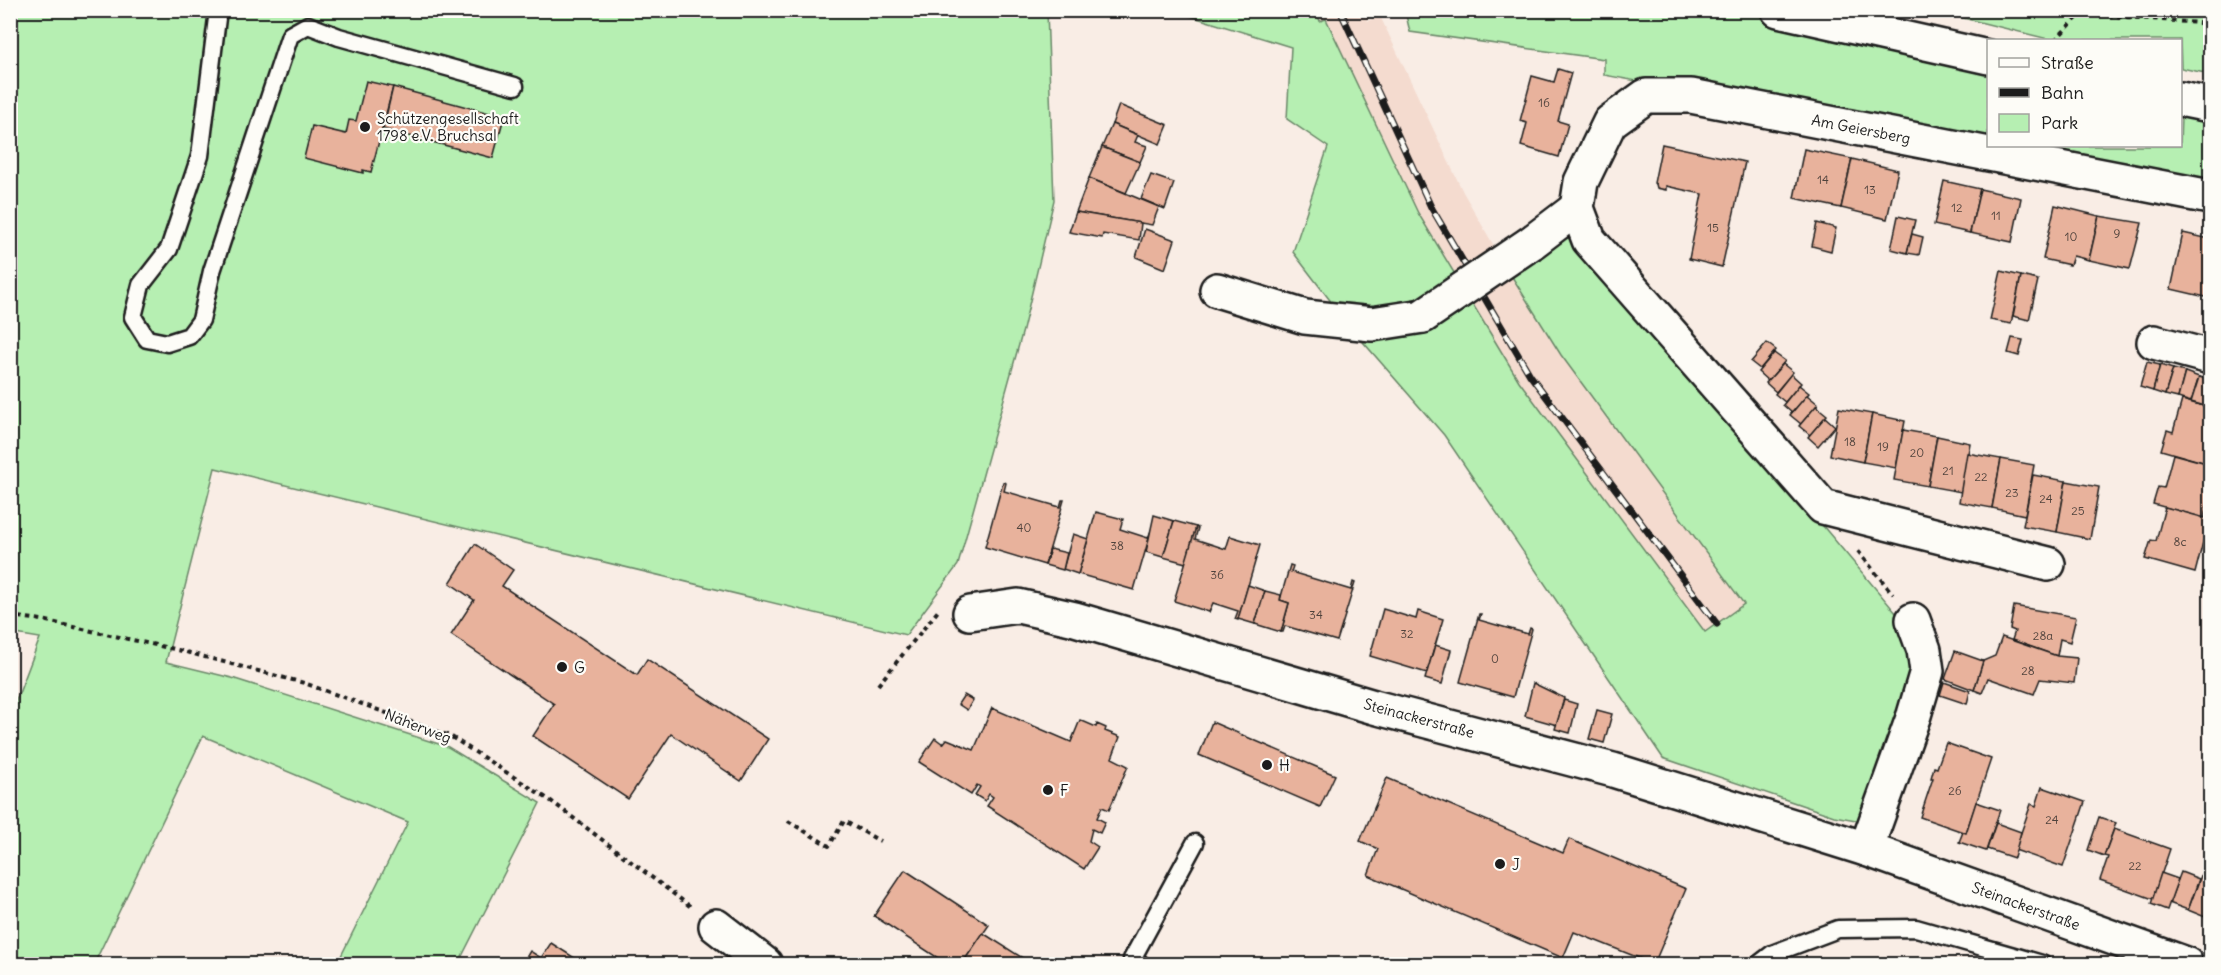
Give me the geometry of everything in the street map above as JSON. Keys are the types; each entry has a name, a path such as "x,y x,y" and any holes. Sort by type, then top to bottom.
{"street":[{"path":"1778,10 1987,57"},
{"name":"Am Geiersberg","path":"1577,208 1581,182 1610,122 1647,96 1691,96 2211,198"},
{"path":"2182,99 2211,105"},
{"path":"1217,290 1305,317 1372,324 1424,316 1531,243 1577,208 1589,240 1823,507 2048,564"},
{"path":"2154,342 2211,357"},
{"name":"Steinackerstraße","path":"970,613 1018,606 1076,619 1374,706 1613,770 1866,849 2186,964"},
{"path":"1866,849 1914,715 1927,671 1924,650 1913,620"},
{"path":"717,926 765,964"}],"lane":[{"path":"218,10 200,156 169,249 141,285 133,317 147,339 167,343 189,336 201,320 212,271 290,35 308,25 347,39 516,86"},
{"path":"1141,964 1132,959 1195,843"},
{"path":"1759,964 1772,954 1838,929 1916,928 2042,964"}],"path":[{"path":"2056,39 2077,18 2091,14 2211,24"},
{"path":"1823,507 1913,620"},
{"path":"878,685 942,605 970,613"},
{"name":"Näherweg","path":"10,616 42,620 178,650 304,683 450,736 551,801 717,926"},
{"path":"788,821 829,846 844,821 880,841"}],"shaded area":[{"path":"1316,11 1364,11 1368,21 1380,16 1463,192 1509,272 1561,355 1745,604 1704,632 1519,381 1418,213 1326,19 1320,21"}],"green space":[{"path":"11,11 1047,11 1054,200 1023,330 958,565 906,635 215,468 166,662 232,678 448,747 540,803 458,964 337,964 408,822 203,736 94,964 11,964 10,717 40,638 10,633"},
{"path":"1174,11 1316,11 1320,21 1326,19 1418,213 1459,281 1420,307 1339,312 1293,252 1328,147 1287,119 1291,47"},
{"path":"1405,11 1747,11 1987,70 1987,146 1604,75 1604,59 1410,32"},
{"path":"1935,11 2210,11 2210,74 2182,68 2182,39 2048,39"},
{"path":"2182,115 2210,121 2210,187 1993,147 2182,147"},
{"path":"1569,234 1812,513 1907,626 1915,665 1861,821 1834,816 1663,758 1444,435 1357,335 1469,298 1519,381 1705,632 1744,604 1561,355 1509,272"}],"building":[{"path":"1558,69 1571,73 1558,121 1568,124 1559,157 1521,146 1527,123 1520,121 1532,76 1554,82"},
{"name":"Schützengesellschaft 1798 e.V. Bruchsal","path":"366,81 393,87 371,172 363,170 363,173 304,158 312,126 346,134 349,120 356,121"},
{"path":"393,87 504,117 493,158 383,129"},
{"path":"1119,105 1168,125 1160,144 1112,124"},
{"path":"1112,124 1138,135 1135,142 1147,146 1140,162 1102,147"},
{"path":"1662,144 1745,162 1722,267 1689,259 1702,194 1666,186 1666,190 1657,188 1654,183"},
{"path":"1102,147 1140,162 1126,193 1089,178"},
{"path":"1804,149 1852,159 1841,208 1794,198"},
{"path":"1852,159 1898,170 1887,219 1841,208"},
{"path":"1151,175 1174,183 1165,209 1141,199"},
{"path":"1089,178 1159,207 1152,225 1076,212"},
{"path":"1944,181 1980,189 1970,233 1934,225"},
{"path":"1980,189 2021,198 2012,242 1970,233"},
{"path":"2055,205 2099,216 2089,260 2073,256 2070,265 2043,259"},
{"path":"1076,212 1141,223 1139,240 1103,234 1102,238 1069,232"},
{"path":"1898,216 1915,220 1907,253 1891,249"},
{"path":"2099,216 2142,223 2130,269 2089,260"},
{"path":"1817,223 1836,228 1831,251 1812,246"},
{"path":"1145,229 1175,240 1165,269 1136,257"},
{"path":"2183,233 2210,239 2210,298 2171,289"},
{"path":"1912,234 1923,237 1919,255 1907,253"},
{"path":"2001,271 2021,276 2011,324 1990,320"},
{"path":"2021,276 2038,280 2029,320 2013,316"},
{"path":"2012,338 2023,340 2019,356 2008,353"},
{"path":"1767,343 1776,350 1760,369 1751,362"},
{"path":"1774,353 1785,361 1768,381 1758,372"},
{"path":"2147,362 2160,365 2153,391 2140,387"},
{"path":"1783,364 1793,372 1776,392 1766,383"},
{"path":"2160,365 2173,369 2165,395 2153,391"},
{"path":"2173,369 2185,372 2178,398 2165,395"},
{"path":"2185,372 2199,377 2191,402 2178,398"},
{"path":"1791,374 1801,383 1785,402 1775,394"},
{"path":"2199,377 2210,380 2205,406 2191,402"},
{"path":"1799,385 1809,393 1792,413 1783,405"},
{"path":"2210,386 2210,408 2205,406"},
{"path":"1807,395 1818,404 1801,424 1790,415"},
{"path":"2182,400 2210,408 2210,464 2161,450 2167,430 2173,432"},
{"path":"1816,406 1827,415 1810,435 1799,426"},
{"path":"1839,408 1872,414 1863,462 1830,455"},
{"path":"1872,414 1905,421 1896,468 1863,462"},
{"path":"1825,417 1835,426 1818,446 1808,437"},
{"path":"1903,430 1937,436 1928,486 1894,480"},
{"path":"1937,436 1970,443 1961,492 1928,486"},
{"path":"1967,453 2001,459 1992,508 1959,502"},
{"path":"2173,454 2210,464 2210,492 2204,518 2153,504 2158,487 2164,488"},
{"path":"2001,459 2034,465 2025,515 1992,508"},
{"path":"2033,475 2066,481 2057,532 2023,526"},
{"path":"2066,481 2099,487 2090,539 2057,532"},
{"path":"1003,482 1006,483 1004,491 1060,507 1064,500 1045,565 985,547"},
{"path":"2165,507 2209,519 2195,573 2145,559 2151,540 2156,541"},
{"path":"1096,512 1123,519 1120,529 1148,538 1152,528 1134,590 1078,574"},
{"path":"1154,515 1174,521 1163,557 1146,552"},
{"path":"1174,521 1196,527 1186,563 1163,557"},
{"path":"1196,527 1198,528 1195,539 1226,549 1230,536 1260,545 1238,620 1235,619 1238,611 1213,603 1209,612 1174,601"},
{"path":"1073,534 1088,539 1078,574 1063,569"},
{"name":"G","path":"475,544 513,570 502,586 637,675 647,659 768,739 741,781 671,734 628,799 533,736 554,704 451,635 474,600 450,583"},
{"path":"1050,549 1067,553 1063,570 1045,565"},
{"path":"1290,565 1293,566 1291,572 1351,590 1353,582 1355,583 1337,641 1285,626 1281,632 1289,603 1280,600"},
{"path":"1248,585 1265,591 1255,624 1238,619"},
{"path":"1265,591 1281,595 1280,600 1289,603 1281,632 1255,624"},
{"path":"2014,606 2076,617 2070,642 2060,639 2057,656 2012,640 2015,631 2010,629"},
{"path":"1383,609 1416,619 1418,611 1443,619 1427,673 1370,656"},
{"path":"1479,614 1481,614 1479,620 1528,634 1530,628 1532,629 1513,697 1460,682"},
{"path":"2002,637 2057,656 2077,658 2074,683 2040,679 2034,694 1988,678 1982,693 1974,690 1983,661 1995,656"},
{"path":"1435,645 1451,650 1442,684 1425,679"},
{"path":"1955,651 1983,661 1974,690 1945,679"},
{"path":"1944,682 1970,691 1967,704 1940,695"},
{"path":"1533,683 1564,698 1557,725 1525,716"},
{"path":"964,695 973,700 967,710 958,704"},
{"path":"1564,700 1577,704 1570,733 1555,729"},
{"name":"F","path":"992,708 1071,742 1080,720 1096,727 1097,724 1106,728 1105,731 1120,737 1112,758 1128,766 1109,810 1102,807 1097,818 1105,822 1100,833 1092,829 1089,841 1098,847 1084,869 987,806 993,797 989,794 985,801 975,795 980,787 977,785 971,795 919,762 935,738 943,744 947,739 974,750"},
{"path":"1597,710 1612,714 1604,743 1589,739"},
{"name":"H","path":"1212,722 1335,775 1320,807 1199,755"},
{"path":"1946,743 1991,759 1966,833 1920,817 1933,778 1931,778 1934,767 1937,768"},
{"name":"J","path":"1387,778 1563,853 1569,839 1686,889 1654,964 1574,932 1563,958 1368,875 1378,849 1360,841"},
{"path":"2042,787 2085,802 2063,867 2015,850 2031,804 2036,806"},
{"path":"1976,802 2000,810 1986,851 1959,842 1963,832 1966,833"},
{"path":"2099,817 2116,823 2104,856 2088,850"},
{"path":"1996,823 2021,832 2014,858 1987,849"},
{"path":"2114,829 2170,849 2153,899 2100,880 2108,857 2104,856"},
{"path":"2208,857 2210,858 2210,919 2188,910"},
{"path":"905,870 989,925 962,964 947,964 874,916"},
{"path":"2181,872 2199,879 2188,910 2169,903"},
{"path":"2161,873 2178,879 2167,910 2151,904"},
{"path":"983,933 1032,964 962,964"},
{"path":"551,943 584,964 522,964 530,951 541,958"}],"railway":[{"path":"1340,10 1431,207 1530,375 1717,624"}],"place":[{"name":"Schützengesellschaft 1798 e.V. Bruchsal","path":"365,127"},
{"name":"G","path":"562,667"},
{"name":"H","path":"1267,765"},
{"name":"F","path":"1048,790"},
{"name":"J","path":"1500,864"}]}
